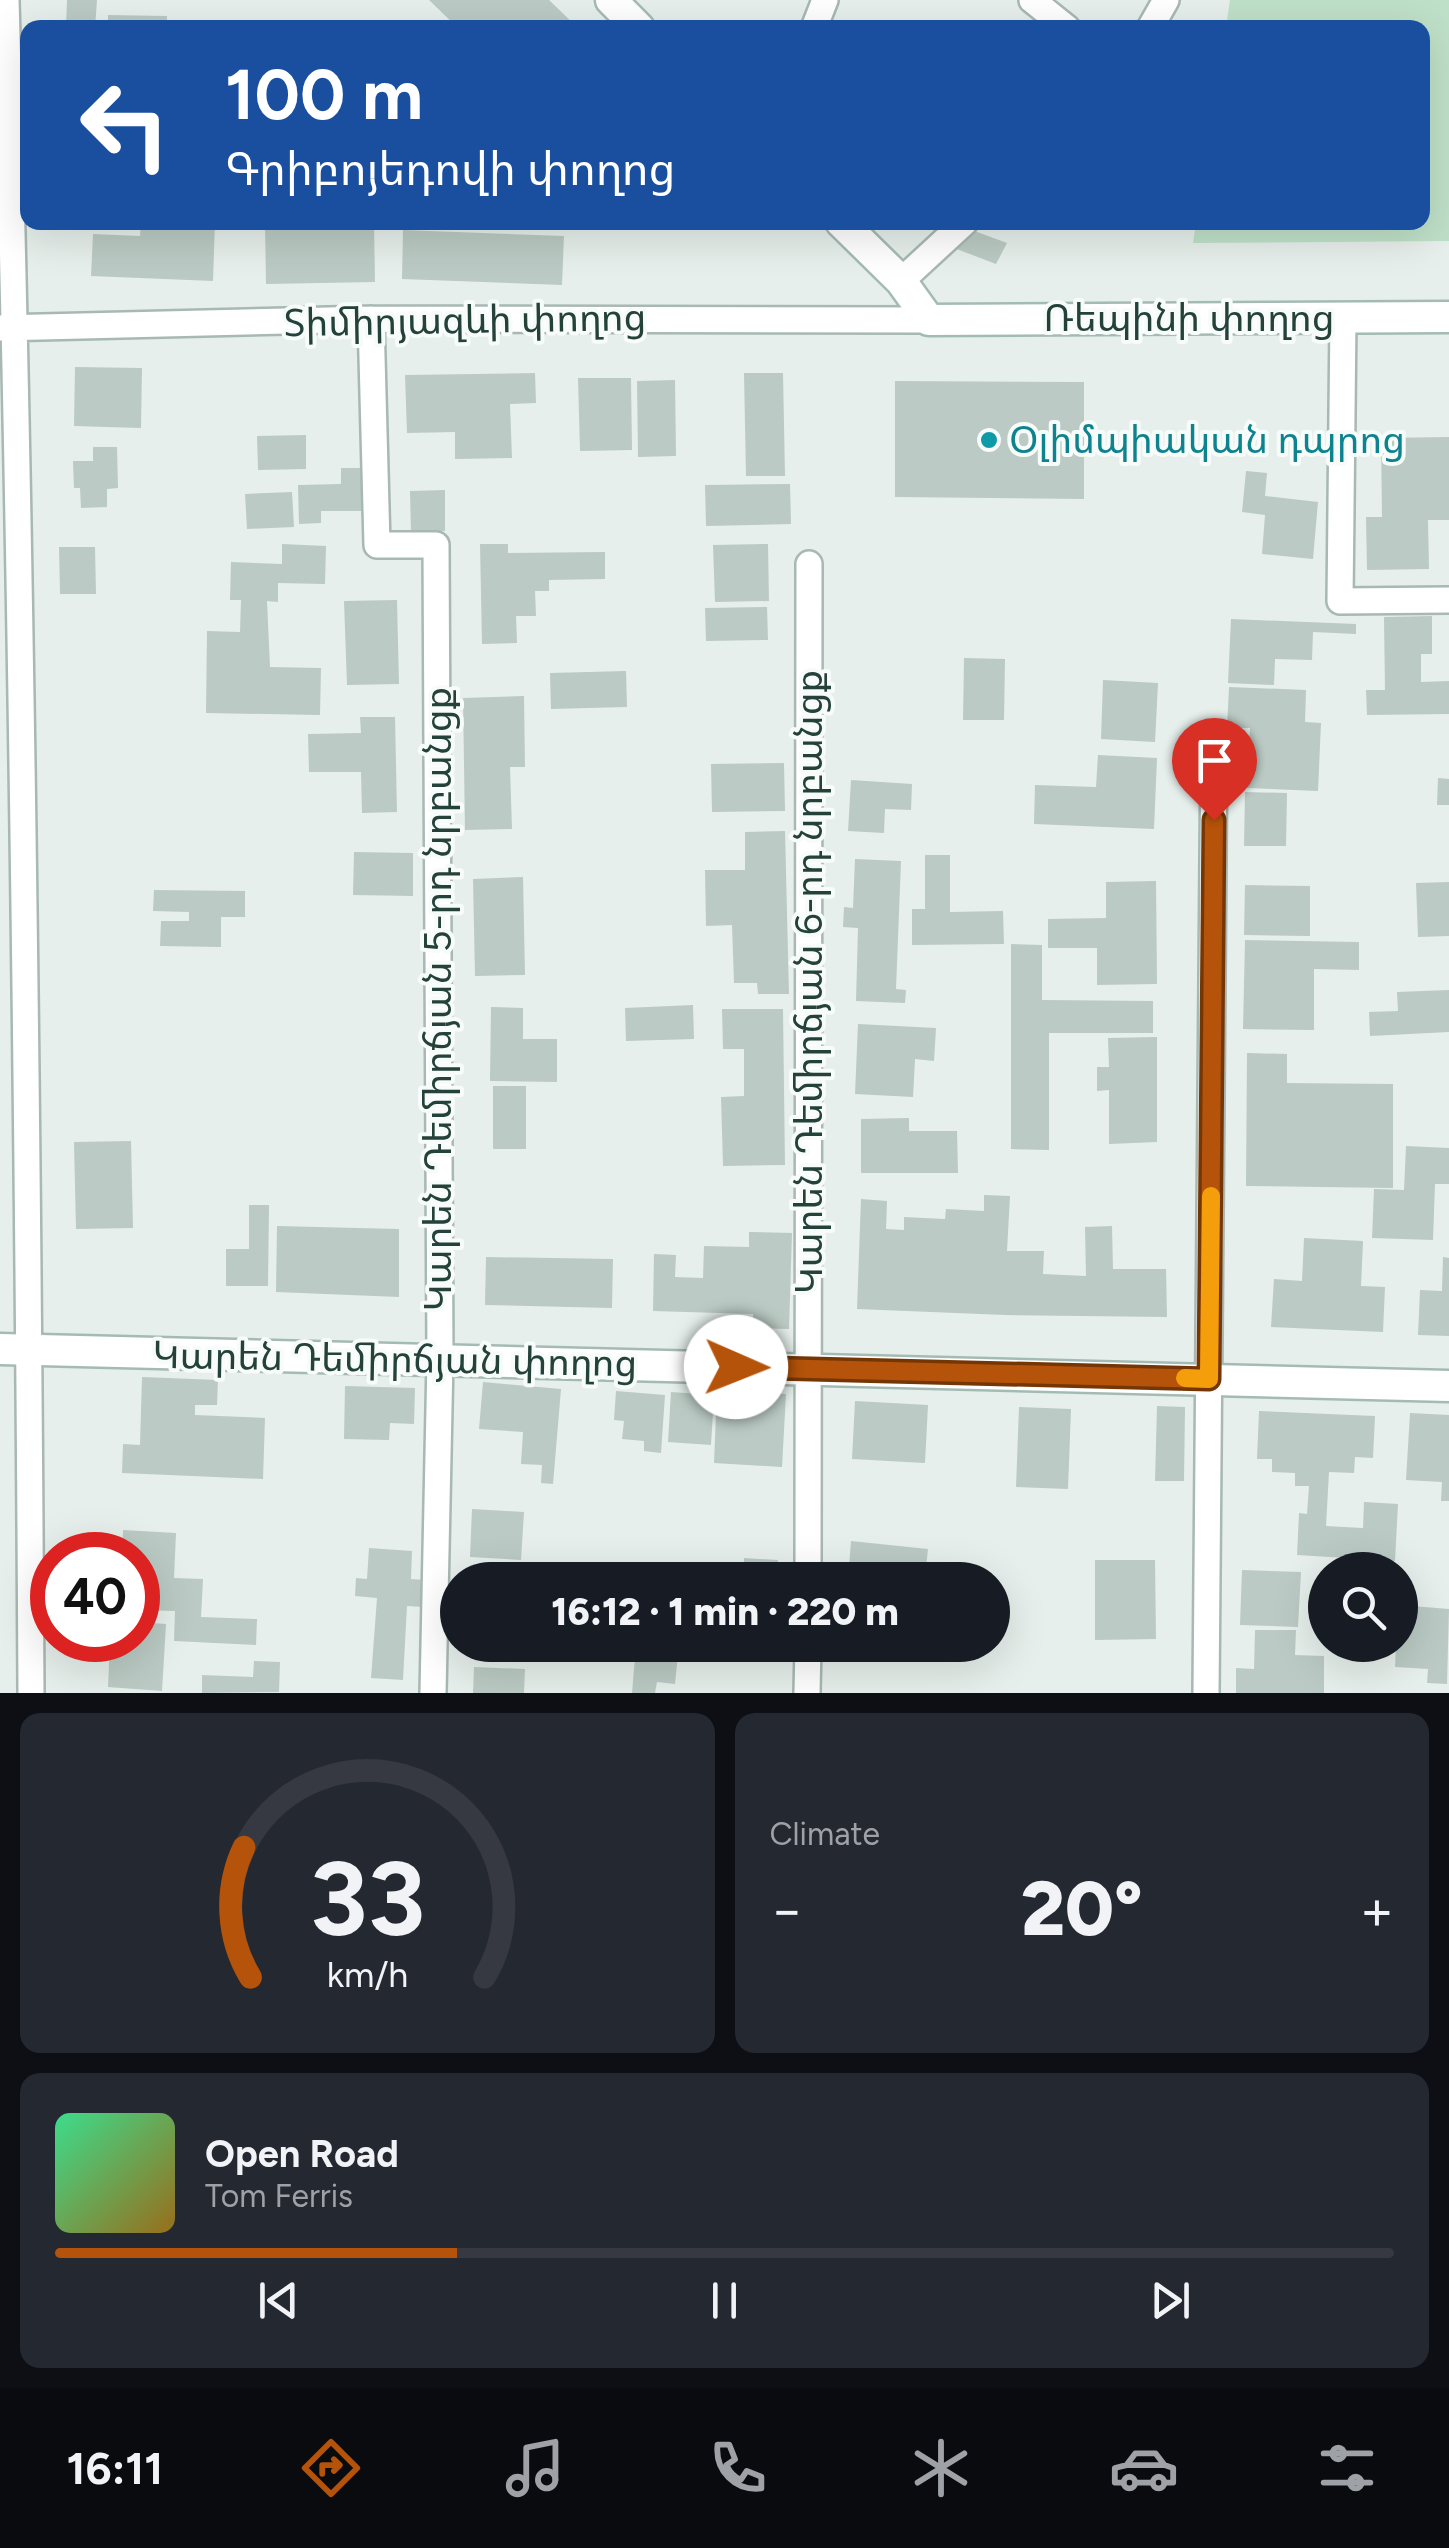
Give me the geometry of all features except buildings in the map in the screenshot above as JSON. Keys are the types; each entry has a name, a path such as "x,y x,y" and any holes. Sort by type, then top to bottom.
{"street":[{"path":"6,0 15,1349 30,1693"},
{"path":"611,0 631,20"},
{"path":"1032,0 1057,20"},
{"path":"849,230 901,281 930,320"},
{"path":"901,281 956,230"},
{"name":"Ռեպինի փողոց","path":"930,320 1449,316"},
{"path":"1343,318 1340,601 1449,600"},
{"name":"Տիմիրյազևի փողոց","path":"8,327 372,319 930,320"},
{"name":"Կարեն Դեմիրճյան 5-րդ նրբանցք","path":"372,319 377,546 436,544 440,1360 432,1693"},
{"name":"Կարեն Դեմիրճյան 6-րդ նրբանցք","path":"808,1562 809,564"},
{"path":"1206,1693 1214,740"},
{"name":"Կարեն Դեմիրճյան փողոց","path":"15,1349 1449,1386"},
{"path":"808,1662 808,1693"}],"green space":[{"path":"1230,0 1449,0 1449,241 1193,243 1195,230 1430,230 1430,20 1227,20"}],"slow traffic":[{"path":"1185,1378 1209,1379 1211,1196"}],"place":[{"name":"Օլիմպիական դպրոց","path":"989,440"}],"route":[{"path":"736,1367 1209,1379 1214,820"}]}
